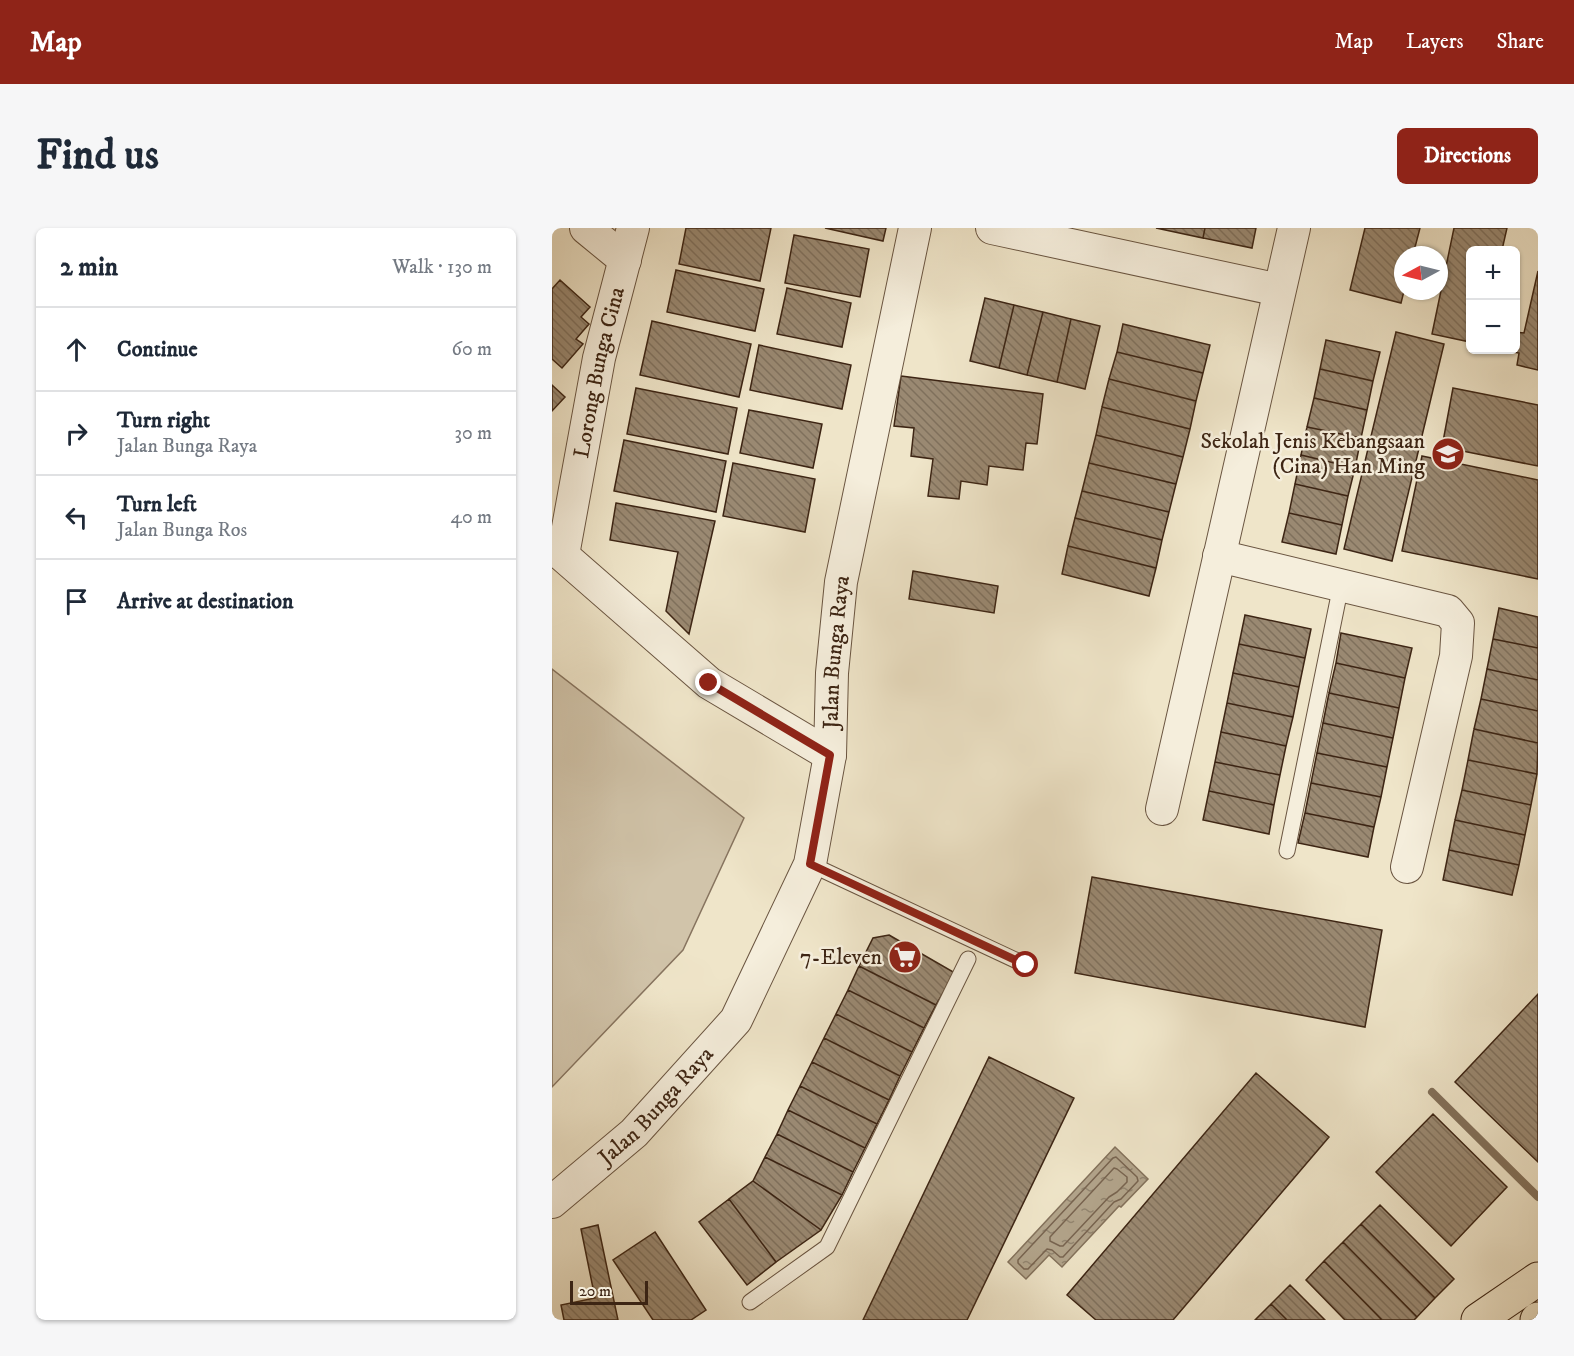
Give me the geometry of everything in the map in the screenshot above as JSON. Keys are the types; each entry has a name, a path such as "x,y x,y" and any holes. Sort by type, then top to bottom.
{"main road":[{"path":"1478,1320 1538,1279"}],"street":[{"path":"586,228 625,260"},
{"name":"Lorong Bunga Cina","path":"557,550 599,358 633,228"},
{"name":"Jalan Bunga Raya","path":"552,1202 634,1133 736,1020 810,864 830,755 832,673 841,582 915,228"},
{"path":"992,228 1092,238 1279,290"},
{"path":"1162,809 1294,228"},
{"path":"557,550 709,683 830,755"},
{"path":"1219,556 1448,611 1458,623 1456,656 1407,867"}],"lane":[{"path":"1287,851 1341,585"},
{"path":"810,864 1026,965"},
{"path":"750,1302 827,1247 968,959"}],"shaded area":[{"path":"552,669 744,818 683,950 552,1087"}],"water":[{"path":"1115,1147 1148,1179 1121,1207 1119,1206 1062,1267 1049,1255 1026,1279 1008,1262"}],"building":[{"path":"686,228 771,228 760,281 679,264"},
{"path":"825,228 886,228 883,241"},
{"path":"1156,228 1205,228 1203,238"},
{"path":"1205,228 1256,228 1252,248 1203,238"},
{"path":"1365,228 1420,228 1415,246 1394,246 1394,300 1402,300 1401,303 1350,290"},
{"path":"1454,228 1507,228 1503,246 1466,246 1466,341 1432,334 1439,300 1448,300 1448,257"},
{"path":"794,235 869,249 860,297 785,283"},
{"path":"676,270 764,289 755,331 667,312"},
{"path":"1538,271 1538,370 1517,365 1520,354 1520,333 1524,333"},
{"path":"560,280 590,307 581,317 589,324 576,339 583,344 562,368 552,359 552,289"},
{"path":"787,288 851,303 842,347 777,334"},
{"path":"985,298 1014,305 999,368 970,361"},
{"path":"1014,305 1043,312 1027,375 999,368"},
{"path":"1043,312 1071,319 1057,382 1027,375"},
{"path":"1071,319 1100,326 1085,389 1057,382"},
{"path":"652,321 751,344 739,397 640,375"},
{"path":"1123,324 1210,345 1203,373 1117,352"},
{"path":"1396,332 1444,344 1392,561 1344,549"},
{"path":"1326,340 1380,352 1373,381 1320,369"},
{"path":"759,345 851,365 842,409 750,390"},
{"path":"1117,352 1203,373 1196,401 1109,379"},
{"path":"1320,369 1373,381 1367,410 1314,398"},
{"path":"901,376 1043,394 1037,444 1026,443 1023,470 989,466 987,485 961,481 959,499 928,496 933,459 911,456 914,428 894,426"},
{"path":"1109,379 1196,401 1190,429 1102,407"},
{"path":"552,385 565,397 552,411"},
{"path":"636,388 737,408 728,454 627,434"},
{"path":"1453,388 1538,405 1538,466 1442,447"},
{"path":"1314,398 1367,410 1361,438 1307,427"},
{"path":"1102,407 1190,429 1183,457 1096,435"},
{"path":"749,410 822,424 813,468 740,453"},
{"path":"1307,427 1361,438 1355,468 1301,455"},
{"path":"1096,435 1183,457 1176,484 1089,463"},
{"path":"624,440 726,461 716,512 614,491"},
{"path":"1301,455 1355,468 1348,496 1295,484"},
{"path":"1422,456 1538,480 1538,579 1402,551"},
{"path":"733,463 815,479 805,532 723,516"},
{"path":"1089,463 1176,484 1169,512 1082,491"},
{"path":"1295,484 1348,496 1342,525 1289,513"},
{"path":"1082,491 1169,512 1162,540 1075,518"},
{"path":"616,503 715,521 689,634 666,611 678,552 610,540"},
{"path":"1289,513 1342,525 1336,554 1282,542"},
{"path":"1075,518 1162,540 1156,568 1068,546"},
{"path":"1068,546 1156,568 1149,596 1062,574"},
{"path":"913,571 998,586 994,613 909,599"},
{"path":"1499,608 1538,617 1538,648 1493,639"},
{"path":"1245,615 1311,629 1305,658 1239,644"},
{"path":"1341,633 1412,648 1405,678 1336,663"},
{"path":"1493,639 1538,648 1538,680 1487,669"},
{"path":"1239,644 1305,658 1299,687 1233,673"},
{"path":"1336,663 1405,678 1399,708 1329,693"},
{"path":"1487,669 1538,680 1538,711 1481,699"},
{"path":"1233,673 1299,687 1293,717 1227,703"},
{"path":"1329,693 1399,708 1393,738 1323,723"},
{"path":"1481,699 1538,711 1538,743 1474,729"},
{"path":"1227,703 1293,717 1286,746 1221,732"},
{"path":"1323,723 1393,738 1387,767 1317,753"},
{"path":"1474,729 1538,743 1537,774 1468,760"},
{"path":"1221,732 1286,746 1280,775 1215,762"},
{"path":"1317,753 1387,767 1381,797 1311,783"},
{"path":"1468,760 1537,774 1531,805 1462,790"},
{"path":"1215,762 1280,775 1274,805 1209,791"},
{"path":"1311,783 1381,797 1374,827 1305,813"},
{"path":"1462,790 1531,805 1525,835 1455,820"},
{"path":"1209,791 1274,805 1269,834 1203,820"},
{"path":"1305,813 1374,827 1368,857 1298,843"},
{"path":"1455,820 1525,835 1519,865 1449,850"},
{"path":"1449,850 1519,865 1512,895 1443,880"},
{"path":"1092,877 1382,930 1365,1027 1075,973"},
{"path":"889,935 955,973 936,1005 859,966 873,938"},
{"path":"859,966 936,1005 924,1028 848,990"},
{"path":"848,990 924,1028 912,1052 836,1014"},
{"path":"1538,994 1538,1162 1455,1082"},
{"path":"836,1014 912,1052 900,1076 824,1038"},
{"path":"824,1038 900,1076 889,1100 812,1062"},
{"path":"989,1057 1074,1098 967,1320 863,1320"},
{"path":"812,1062 889,1100 877,1124 800,1086"},
{"path":"1256,1073 1329,1137 1173,1320 1096,1320 1067,1295"},
{"path":"800,1086 877,1124 865,1148 788,1110"},
{"path":"788,1110 865,1148 853,1172 777,1134"},
{"path":"1433,1114 1507,1187 1451,1246 1376,1172"},
{"path":"777,1134 853,1172 842,1195 765,1157"},
{"path":"765,1157 842,1195 821,1230 753,1181"},
{"path":"753,1181 821,1230 776,1262 729,1199"},
{"path":"729,1199 776,1262 747,1285 699,1222"},
{"path":"1380,1205 1454,1279 1435,1298 1361,1224"},
{"path":"1361,1224 1435,1298 1417,1317 1343,1242"},
{"path":"598,1225 618,1320 564,1320 561,1305 595,1298 581,1229"},
{"path":"655,1232 706,1310 691,1320 653,1320 613,1260"},
{"path":"1343,1242 1417,1317 1414,1320 1382,1320 1324,1261"},
{"path":"1324,1261 1382,1320 1345,1320 1306,1280"},
{"path":"1290,1285 1325,1320 1287,1320 1271,1304"},
{"path":"1271,1304 1287,1320 1255,1320"}],"waterway":[{"path":"1432,1092 1538,1197"}],"place":[{"name":"Sekolah Jenis Kebangsaan (Cina) Han Ming","path":"1448,454"},
{"name":"7-Eleven","path":"905,957"}],"route":[{"path":"709,683 830,755 810,864 1026,965"}]}
